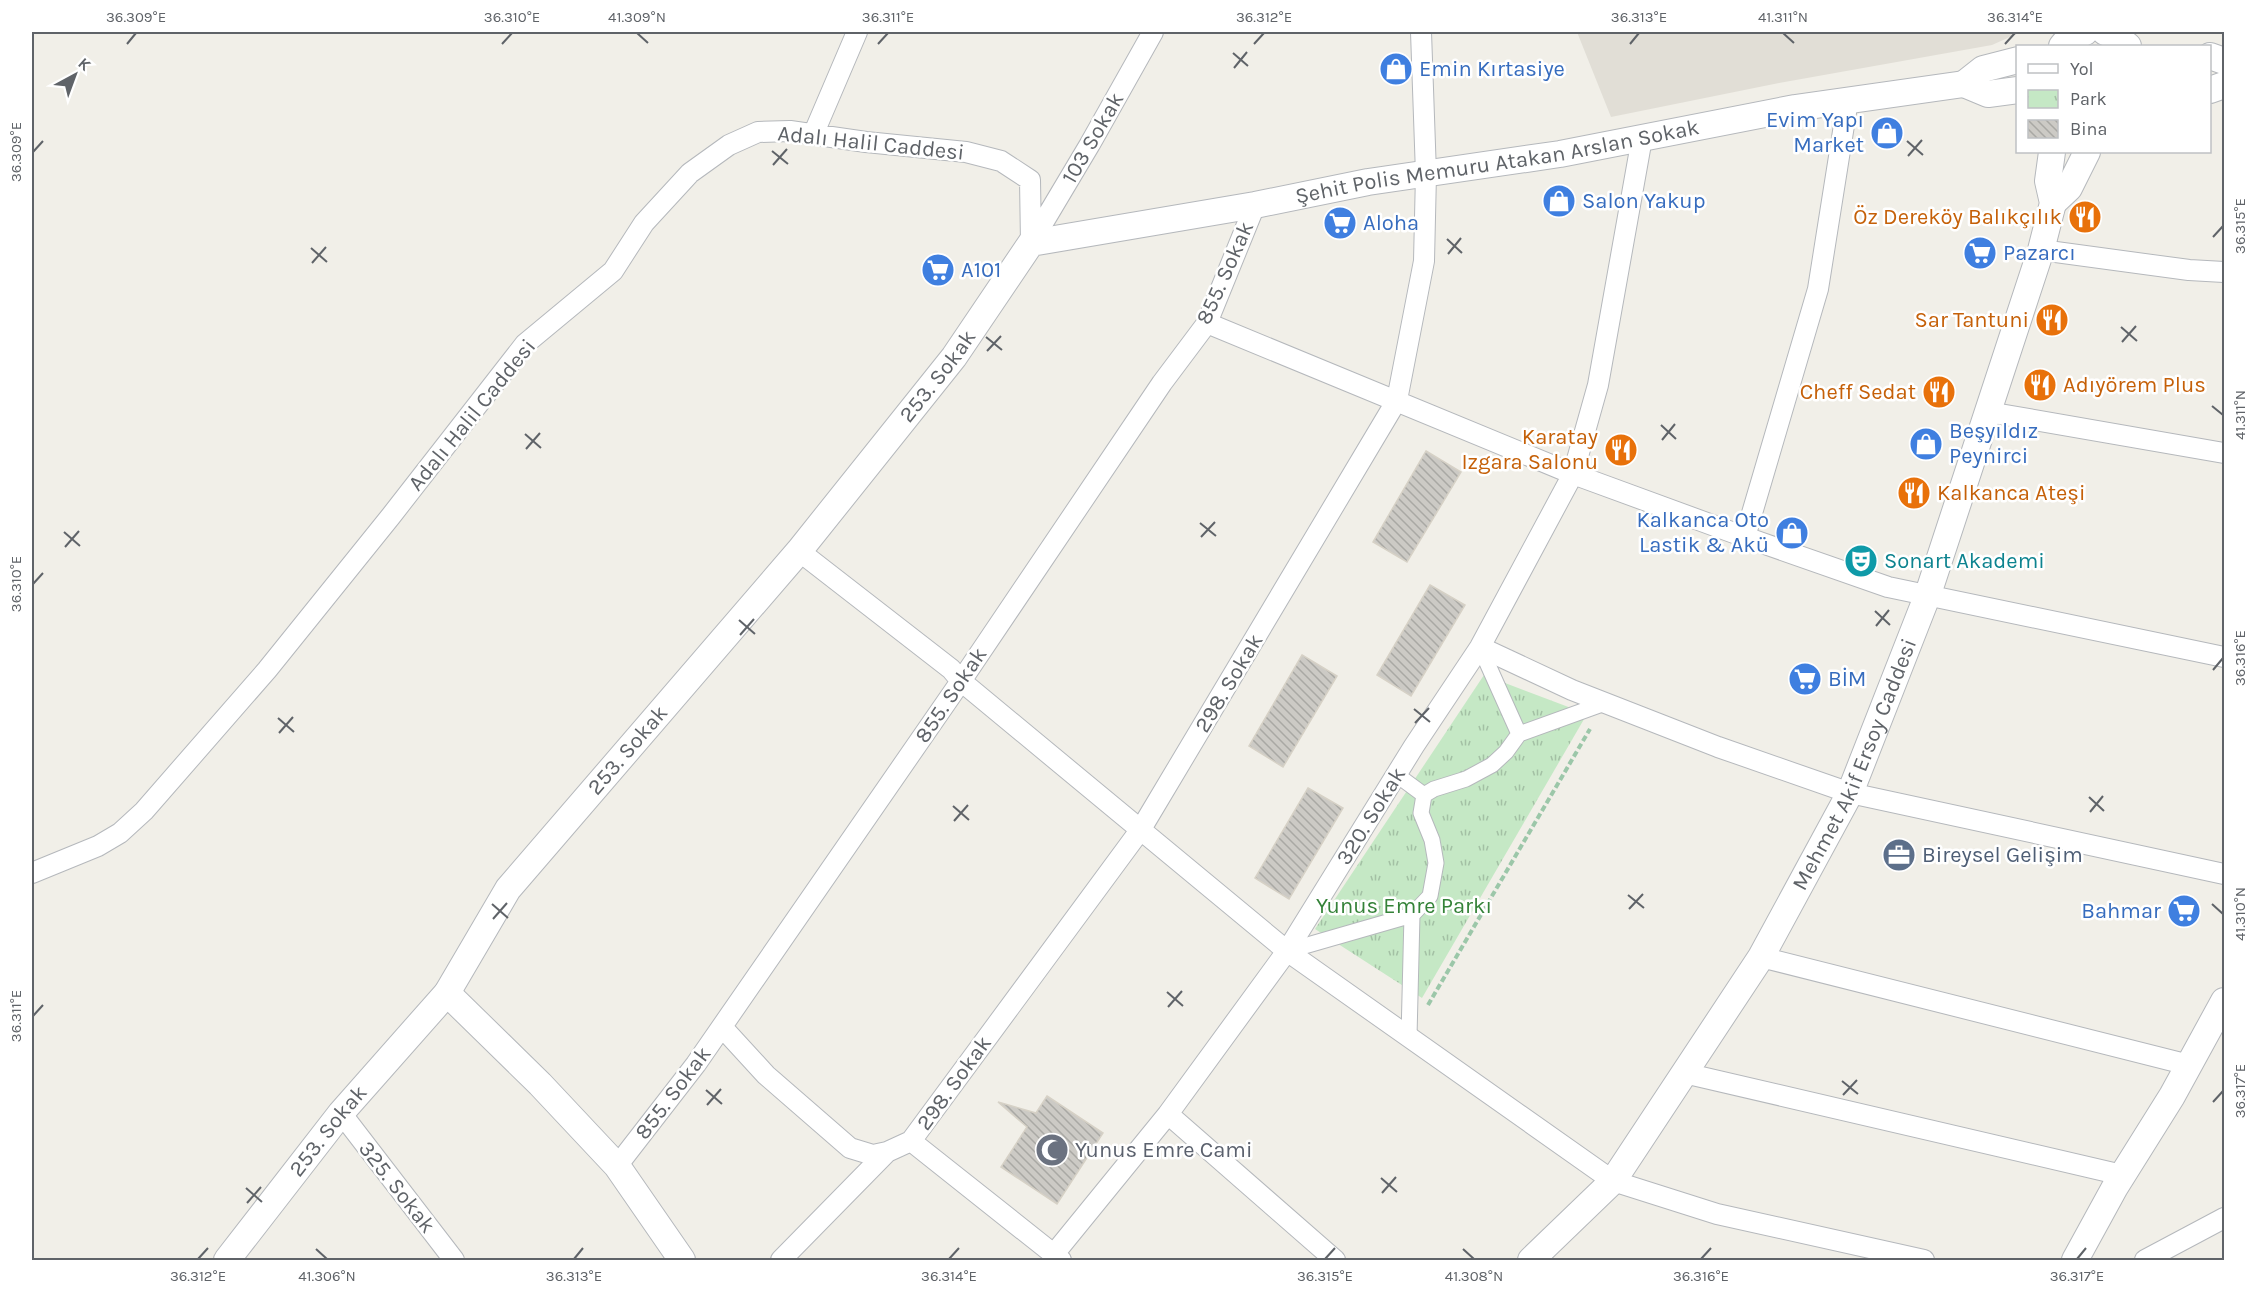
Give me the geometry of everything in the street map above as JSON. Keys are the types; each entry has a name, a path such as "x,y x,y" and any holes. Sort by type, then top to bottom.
{"street":[{"path":"813,135 857,32"},
{"name":"103 Sokak","path":"1031,243 1153,32"},
{"name":"298. Sokak","path":"911,1141 1141,829 1397,400 1424,261 1425,174 1421,32"},
{"path":"2063,45 2067,40 2085,32"},
{"path":"2105,32 2129,41"},
{"path":"2016,61 1983,69 1964,84 1988,94 2016,90"},
{"name":"Şehit Polis Memuru Atakan Arslan Sokak","path":"1031,243 1255,205 1368,182 1560,154 1795,108 1964,84"},
{"path":"1745,537 1818,289 1848,100"},
{"name":"Adalı Halil Caddesi","path":"32,873 98,846 120,832 144,811 267,670 392,516 525,344 613,271 644,223 690,173 729,145 758,132 790,131 966,152 1001,161 1030,180 1031,243"},
{"name":"320. Sokak","path":"1058,1257 1168,1114 1287,951 1396,775 1480,647 1573,474 1598,385 1642,138"},
{"path":"2052,153 2048,181 2053,202 2069,188 2086,153"},
{"name":"Mehmet Akif Ersoy Caddesi","path":"1531,1260 1613,1181 1761,957 1850,793 1928,594 2041,250 2053,202"},
{"name":"855. Sokak","path":"616,1166 722,1027 961,681 1162,383 1206,323 1255,205"},
{"name":"253. Sokak","path":"227,1260 341,1113 447,993 508,889 799,552 954,357 1031,243"},
{"path":"2041,250 2189,270 2224,272"},
{"path":"1206,323 1573,474 1888,587 2224,657"},
{"path":"1988,412 2224,453"},
{"path":"799,552 951,669 961,681 1287,951 1613,1181 1717,1214 1924,1260"},
{"path":"1480,647 1572,690 1718,747 1850,793 2224,874"},
{"path":"1480,647 1519,734"},
{"path":"1287,951 1412,915 1430,896 1436,863 1432,840 1421,813 1424,795 1434,789 1466,779 1492,765 1506,752 1519,734 1605,703"},
{"path":"1396,775 1424,795"},
{"path":"1409,1037 1412,915"},
{"path":"1761,957 2189,1065"},
{"path":"447,993 540,1084 616,1166 682,1260"},
{"path":"2074,1260 2224,1001"},
{"path":"722,1027 766,1075 850,1148 873,1155 887,1152 911,1141 1058,1257"},
{"path":"1684,1072 2122,1175"},
{"name":"325. Sokak","path":"341,1113 454,1260"},
{"path":"1168,1114 1335,1260"},
{"path":"781,1260 887,1152"},
{"path":"2145,1260 2224,1218"}],"path":[{"path":"1409,1037 1605,703"}],"shaded area":[{"path":"1577,32 2021,32 1992,45 1779,83 1611,117"}],"green space":[{"name":"Yunus Emre Parkı","path":"1484,675 1587,714 1422,998 1315,929"}],"building":[{"path":"1426,451 1461,472 1407,562 1373,542"},
{"path":"1430,585 1465,605 1411,696 1377,675"},
{"path":"1302,655 1337,676 1283,767 1249,746"},
{"path":"1308,788 1343,808 1289,899 1255,878"},
{"name":"Yunus Emre Cami","path":"1047,1096 1103,1133 1057,1204 1001,1167 1027,1127 998,1102 1036,1113"}],"place":[{"name":"Emin Kırtasiye","path":"1396,69"},
{"name":"Evim Yapı Market","path":"1887,133"},
{"name":"Salon Yakup","path":"1559,201"},
{"name":"Öz Dereköy Balıkçılık","path":"2085,217"},
{"name":"Aloha","path":"1340,223"},
{"name":"Pazarcı","path":"1980,253"},
{"name":"A101","path":"938,270"},
{"name":"Sar Tantuni","path":"2052,320"},
{"name":"Adıyörem Plus","path":"2040,385"},
{"name":"Cheff Sedat","path":"1939,392"},
{"name":"Beşyıldız Peynirci","path":"1926,444"},
{"name":"Karatay Izgara Salonu","path":"1621,450"},
{"name":"Kalkanca Ateşi","path":"1914,493"},
{"name":"Kalkanca Oto Lastik & Akü","path":"1792,533"},
{"name":"Sonart Akademi","path":"1861,561"},
{"name":"BİM","path":"1805,679"},
{"name":"Bireysel Gelişim","path":"1899,855"},
{"name":"Bahmar","path":"2184,911"},
{"name":"Yunus Emre Cami","path":"1052,1150"}]}
